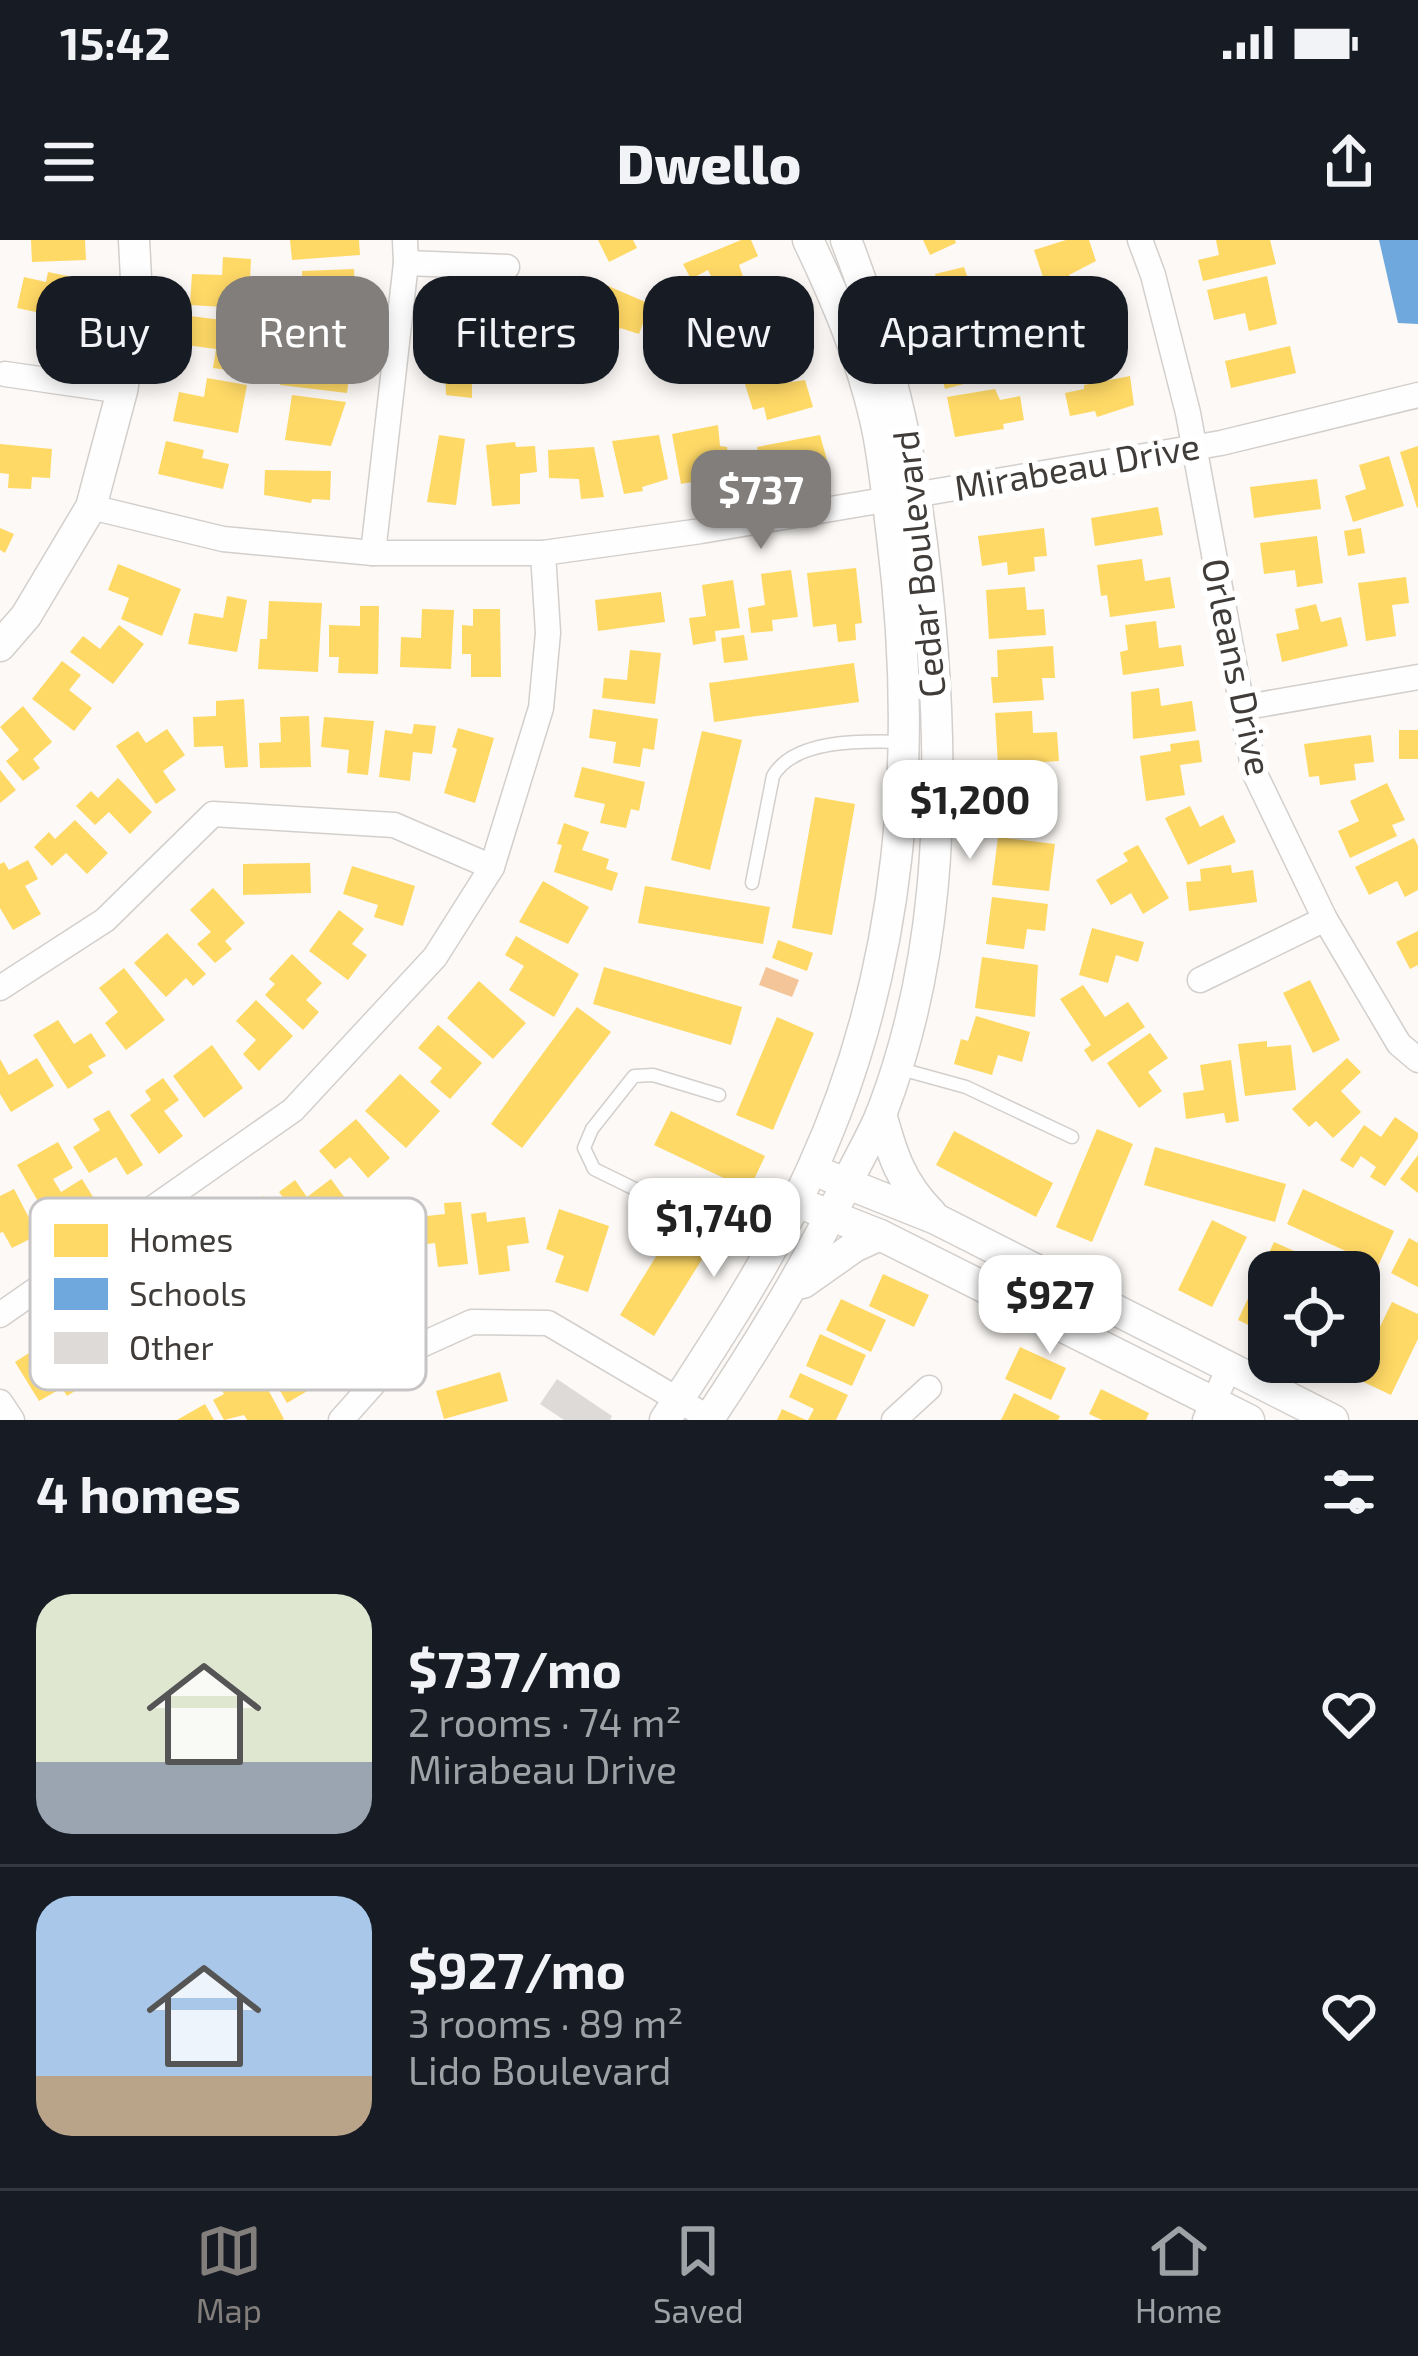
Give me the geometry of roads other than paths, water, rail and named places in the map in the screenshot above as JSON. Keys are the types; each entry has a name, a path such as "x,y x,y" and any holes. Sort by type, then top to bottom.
{"street":[{"path":"0,646 26,616 91,508 122,391 137,298 134,240"},
{"name":"Cedar Boulevard","path":"709,1419 789,1294 881,1114 924,959 937,871 935,695 902,497 860,364 808,240"},
{"name":"Cedar Boulevard","path":"671,1410 767,1254 812,1169 862,1031 897,867 905,742 900,598 903,420 882,339 847,240"},
{"name":"Orleans Drive","path":"1140,240 1153,275 1194,448 1254,772 1325,920 1399,1044 1418,1060"},
{"path":"373,553 405,252 507,267"},
{"path":"5,374 122,391"},
{"name":"Mirabeau Drive","path":"91,508 223,539 373,553 543,553 1194,448 1292,429 1418,395"},
{"path":"167,1198 293,1110 435,957 492,867 541,708 548,633 543,553"},
{"path":"1241,708 1418,677"},
{"path":"0,988 105,920 213,814 394,824 492,867"},
{"path":"1200,980 1325,920"},
{"path":"881,1114 894,1162 908,1190 936,1219"},
{"path":"812,1169 936,1219 1229,1368 1286,1410 1333,1420"},
{"path":"795,1202 880,1235 1209,1411 1249,1420"},
{"path":"789,1294 837,1257 880,1235"},
{"path":"0,1315 30,1294"},
{"path":"426,1343 472,1322 548,1323 671,1410 709,1419"},
{"path":"1209,1411 1229,1368"},
{"path":"894,1420 929,1388"},
{"path":"341,1420 368,1390"},
{"path":"0,1402 12,1420"}],"lane":[{"path":"752,883 779,765 822,747 905,742"},
{"path":"896,1068 966,1087 1072,1137"},
{"path":"719,1095 653,1075 634,1076 592,1129 584,1148 594,1169 767,1254"}]}
